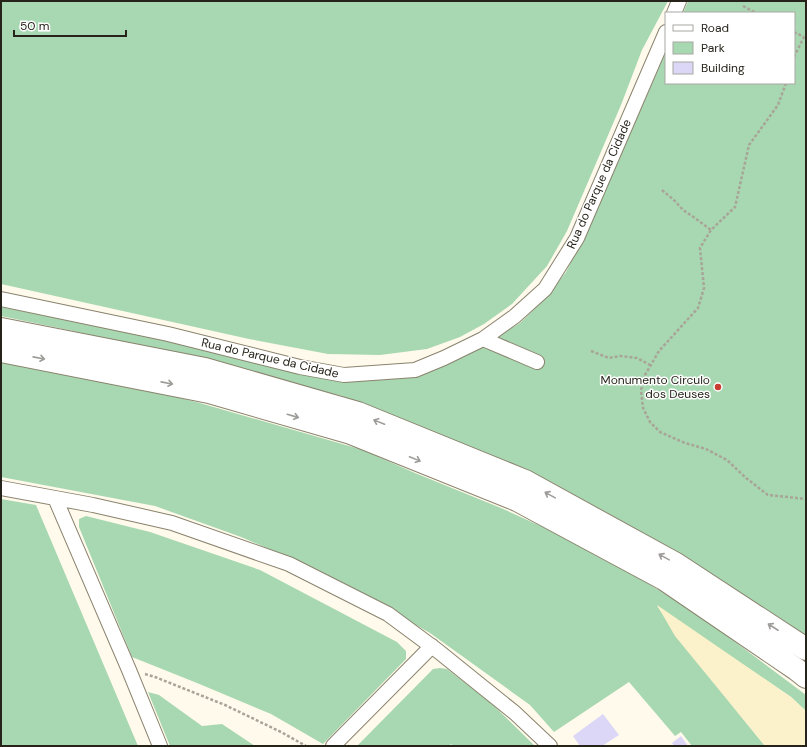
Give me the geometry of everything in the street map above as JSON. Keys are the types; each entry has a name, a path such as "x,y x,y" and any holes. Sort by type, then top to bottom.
{"main road":[{"path":"1,329 205,368 358,414 525,481 676,564 806,649"},
{"path":"1,351 209,392 351,433 495,491 517,500 664,579 806,677"}],"street":[{"path":"674,12 679,1"},
{"name":"Rua do Parque da Cidade","path":"1,299 168,334 300,367 344,375 415,370 483,339 515,316 545,290 576,238 665,34"},
{"path":"483,339 537,362"},
{"path":"1,488 172,523 289,564 388,614 432,646 515,714 550,746"},
{"path":"55,498 160,746"},
{"path":"333,746 432,646"}],"path":[{"path":"743,6 754,12"},
{"path":"795,32 805,36 795,55"},
{"path":"786,84 778,105 749,145 735,207 711,230 700,248 704,288 698,308 659,351 645,374 641,390 643,408 650,422 660,432 685,443 706,449 727,460 768,496 806,499"},
{"path":"662,190 675,200 683,210 711,230"},
{"path":"591,351 608,358 620,356 637,358 650,366"},
{"path":"129,670 155,676 225,705 281,732 306,746"}],"green space":[{"path":"1,1 668,1 642,50 621,105 567,231 547,266 512,304 484,324 460,337 427,349 380,355 328,354 249,339 1,284"},
{"path":"688,1 806,1 806,637 795,628 607,513 388,414 342,396 73,331 1,316 1,307 106,328 345,381 416,377 448,364 477,349 520,323 544,300 566,272 598,207 665,54 665,84 795,84 795,12 683,12"},
{"path":"1,359 144,389 200,403 363,450 501,508 556,533 636,576 699,615 806,695 806,711 791,697 657,606 765,746 692,746 681,732 675,736 629,682 554,732 530,705 430,633 316,569 241,537 155,506 1,477"},
{"path":"1,499 36,505 138,746 3,746 1,742"},
{"path":"86,516 150,532 260,570 397,642 406,651 406,659 323,744 271,714 132,657 79,527 79,519"},
{"path":"433,669 447,669 491,703 535,746 453,746 451,744 449,746 357,746"},
{"path":"148,692 159,695 202,726 222,724 255,746 170,746"}],"sand":[{"path":"657,605 791,697 806,711 806,746 765,746 675,636"}],"building":[{"path":"603,714 619,735 602,746 580,746 573,736"},
{"path":"681,736 688,746 674,746 672,743"}],"place":[{"name":"Monumento Circulo dos Deuses","path":"718,387"}]}
